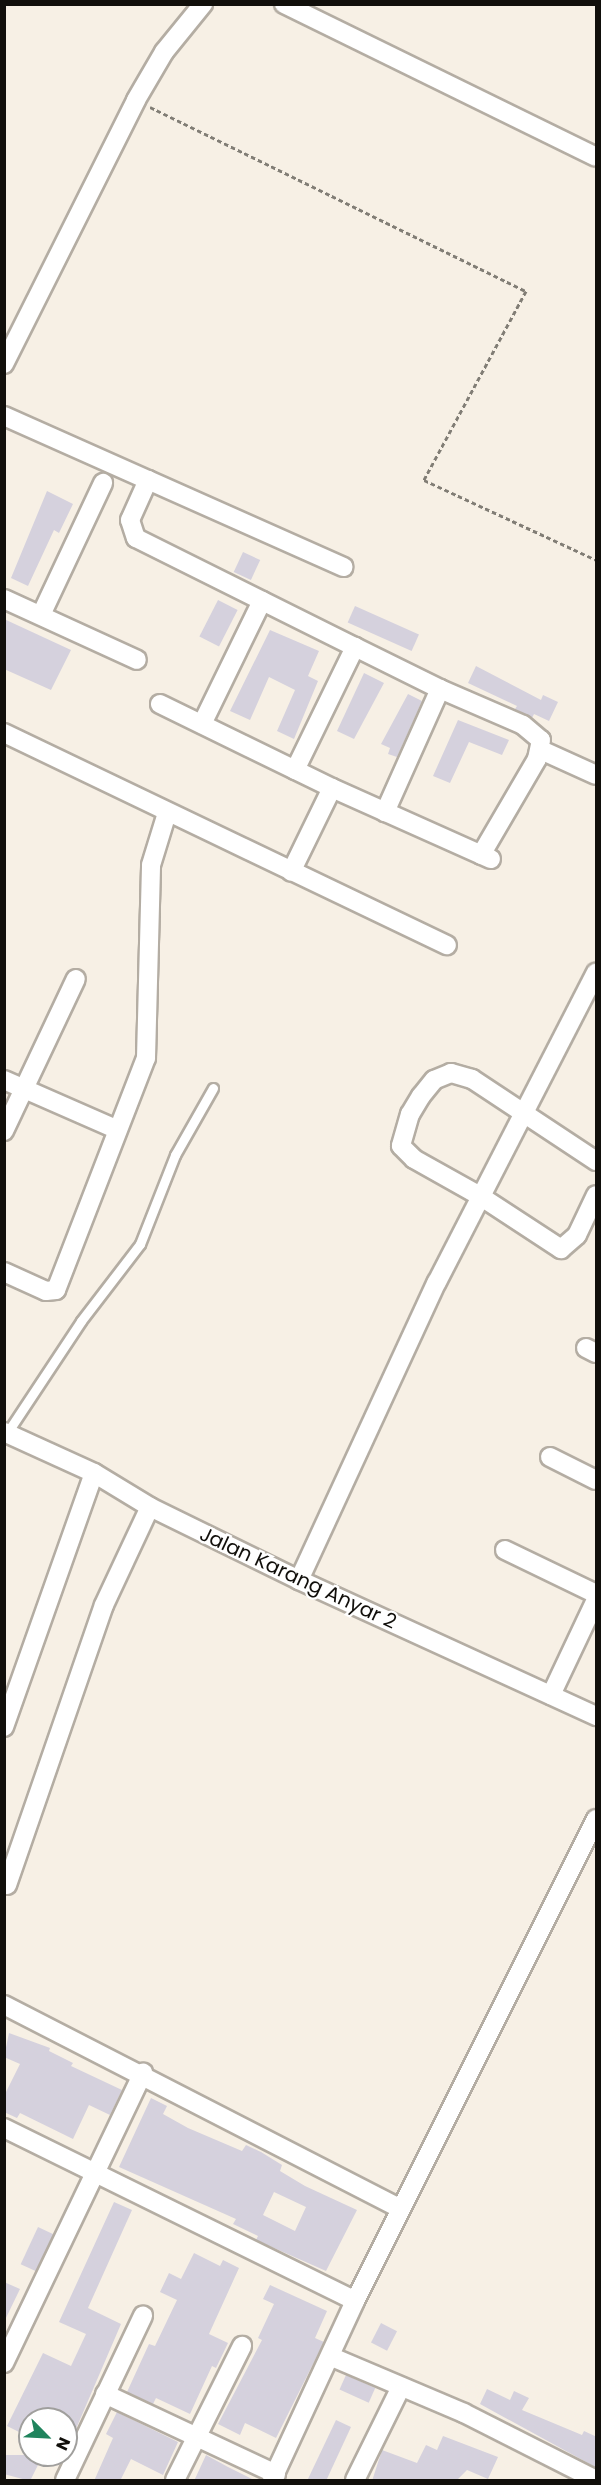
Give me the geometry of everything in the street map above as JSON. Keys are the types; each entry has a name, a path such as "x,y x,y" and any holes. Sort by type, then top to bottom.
{"street":[{"path":"4,364 136,100 164,52 203,4"},
{"path":"284,4 597,157"},
{"path":"4,416 343,567"},
{"path":"148,480 130,520 136,538 440,689 523,725 541,740 541,750 486,857 332,788 160,704"},
{"path":"41,615 103,483"},
{"path":"4,598 137,660"},
{"path":"202,724 262,601"},
{"path":"295,770 355,647"},
{"path":"385,812 440,689"},
{"path":"4,733 447,945"},
{"path":"541,750 597,775"},
{"path":"291,872 332,788"},
{"path":"4,1272 46,1291 56,1290 146,1058 151,865 167,813"},
{"path":"299,1580 480,1196 597,972"},
{"path":"4,1131 76,979"},
{"path":"597,1161 467,1076 451,1073 434,1080 410,1114 401,1146 405,1151 561,1249 577,1235 597,1196"},
{"path":"4,1080 118,1130"},
{"name":"Jalan Karang Anyar 2","path":"6,1433 94,1473 150,1507 299,1580 597,1716"},
{"path":"550,1457 597,1480"},
{"path":"4,1727 94,1473"},
{"path":"7,1885 104,1605 150,1507"},
{"path":"505,1550 597,1594"},
{"path":"551,1695 597,1599"},
{"path":"105,2394 196,2435 274,2477 332,2357 355,2301 597,1819"},
{"path":"4,2005 143,2073 401,2209"},
{"path":"4,2363 143,2073"},
{"path":"4,2128 355,2301"},
{"path":"65,2481 143,2316"},
{"path":"175,2481 242,2346"},
{"path":"332,2357 464,2413 597,2480"},
{"path":"355,2481 401,2387"}],"lane":[{"path":"6,1433 81,1321 140,1244 175,1155 213,1088"}],"path":[{"path":"136,100 526,291 424,480 597,561"}],"building":[{"path":"47,491 73,504 59,533 54,530 28,586 11,578"},
{"path":"243,552 260,560 251,580 234,572"},
{"path":"218,600 238,610 219,647 199,637"},
{"path":"355,606 419,634 412,651 348,622"},
{"path":"4,619 71,650 51,690 4,669"},
{"path":"270,630 319,651 308,676 318,681 294,739 277,731 295,690 269,677 250,720 230,711"},
{"path":"476,666 541,700 543,695 558,702 549,721 534,714 532,718 515,709 517,706 468,683"},
{"path":"364,673 384,683 354,739 337,731"},
{"path":"408,694 422,701 397,757 388,754 390,748 381,744"},
{"path":"458,720 509,740 502,755 469,742 450,783 433,776"},
{"path":"9,2033 50,2048 49,2051 73,2063 71,2066 122,2090 110,2115 89,2105 73,2139 20,2113 17,2118 4,2112 4,2096 20,2064 4,2057"},
{"path":"151,2098 167,2106 163,2114 188,2128 242,2151 246,2145 261,2152 282,2165 280,2171 305,2186 357,2210 326,2271 256,2240 258,2236 233,2224 236,2219 119,2167","holes":["274,2192 306,2207 295,2231 263,2215"]},
{"path":"114,2202 132,2210 88,2308 121,2324 78,2424 78,2407 18,2407 18,2432 7,2426 43,2353 71,2366 86,2334 59,2322"},
{"path":"38,2227 53,2234 36,2271 21,2264"},
{"path":"194,2253 220,2266 223,2260 239,2268 209,2334 228,2343 216,2368 212,2366 190,2414 156,2398 153,2404 127,2392 149,2344 155,2346 177,2300 160,2292 169,2273 181,2279"},
{"path":"4,2282 20,2289 4,2322"},
{"path":"270,2285 327,2311 315,2338 324,2342 276,2438 245,2423 240,2435 218,2424 262,2340 258,2338 274,2304 263,2299"},
{"path":"381,2323 397,2331 387,2351 371,2343"},
{"path":"346,2375 375,2388 369,2403 339,2390"},
{"path":"487,2389 510,2400 514,2391 529,2398 522,2410 582,2435 584,2431 597,2437 597,2468 480,2404"},
{"path":"117,2412 178,2442 163,2475 131,2459 120,2481 94,2481 113,2438 106,2434"},
{"path":"336,2420 351,2427 326,2481 307,2481"},
{"path":"443,2436 498,2457 488,2479 467,2470 456,2481 372,2481 382,2450 417,2463 426,2445 437,2450"},
{"path":"4,2455 18,2455 18,2467 37,2467 30,2481 4,2474"},
{"path":"206,2455 228,2467 256,2481 194,2481"}]}
